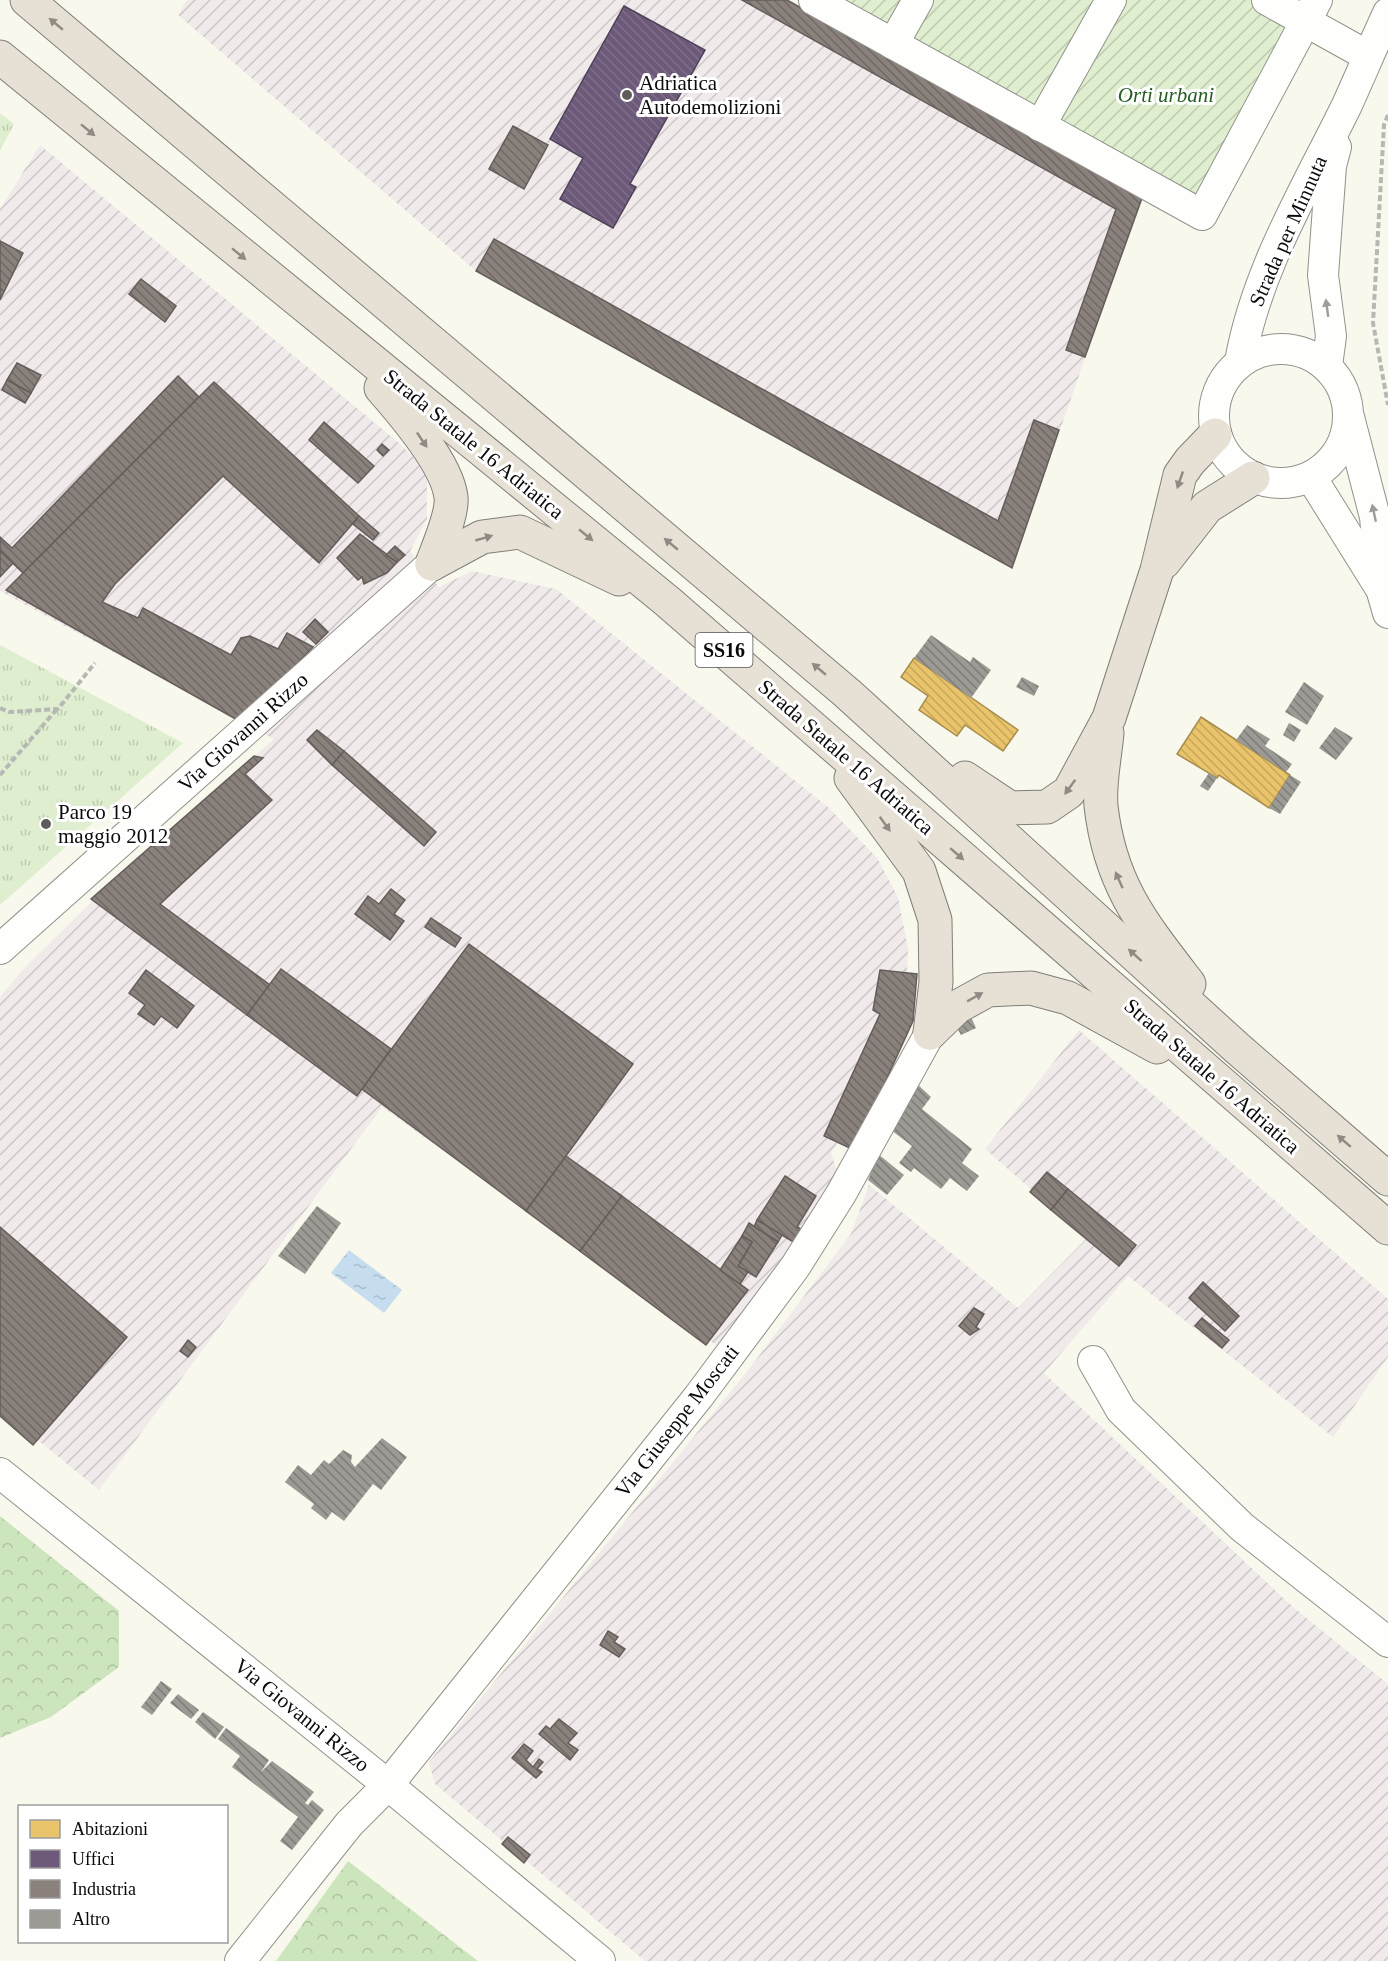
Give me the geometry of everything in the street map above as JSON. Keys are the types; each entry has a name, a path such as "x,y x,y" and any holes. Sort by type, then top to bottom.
{"highway":[{"name":"Strada Statale 16 Adriatica","path":"27,0 847,693 1237,1048 1388,1179"},
{"name":"Strada Statale 16 Adriatica","path":"0,57 667,601 1388,1228"},
{"path":"315,316 404,413 438,464 451,498 444,532 432,564"},
{"path":"847,693 1010,808 1047,807 1069,792 1109,718 1157,570 1180,475 1190,460 1215,435"},
{"path":"1157,570 1207,507 1253,478"},
{"path":"432,564 482,537 520,532 667,601"},
{"path":"1109,718 1101,804 1114,868 1129,902 1237,1048"},
{"path":"812,727 919,871 935,920 936,982 930,1033"},
{"path":"930,1033 957,1007 988,990 1031,988 1068,998 1214,1078"}],"street":[{"path":"814,0 1202,215 1312,11"},
{"path":"894,44 918,0"},
{"path":"1040,126 1111,0"},
{"path":"1267,0 1312,11 1368,56"},
{"name":"Strada per Minnuta","path":"1240,362 1245,330 1259,290 1303,192 1348,104 1388,13"},
{"name":"Strada per Minnuta","path":"1327,366 1331,336 1323,275 1330,177 1348,104"},
{"path":"1348,417 1346,435 1338,452 1326,466 1311,477 1292,483 1272,483 1253,478 1236,468 1223,453 1215,435 1213,418 1217,394 1228,373 1240,362 1261,351 1284,348 1307,353 1327,366 1339,381 1346,398 1348,417 1376,517 1385,603"},
{"path":"1311,477 1385,603"},
{"name":"Via Giovanni Rizzo","path":"0,949 432,564"},
{"name":"Via Giuseppe Moscati","path":"240,1961 349,1824 388,1785 699,1396 795,1267 841,1194 930,1033"},
{"path":"1093,1361 1121,1410 1242,1527 1388,1642"},
{"name":"Via Giovanni Rizzo","path":"0,1473 388,1785 600,1961"}],"path":[{"path":"1388,114 1383,124 1373,323 1388,405"},
{"path":"0,775 95,663"},
{"path":"0,708 9,712 58,709"}],"shaded area":[{"path":"187,0 789,0 1141,197 1015,560 476,271 178,15"},
{"path":"40,145 399,443 427,471 427,519 410,551 439,587 472,571 556,589 828,807 877,858 898,897 908,948 905,1032 831,1153 839,1177 719,1347 382,1107 99,1490 0,1409 0,997 25,967 128,866 274,739 0,591 0,209"},
{"path":"1079,1030 1388,1299 1388,1357 1333,1437 1128,1276 1044,1373 1293,1607 1388,1684 1388,1961 645,1961 435,1784 429,1762 749,1369 851,1234 869,1185 1018,1308 1087,1238 985,1149"}],"green space":[{"name":"Orti urbani","path":"796,0 1325,0 1204,227"},
{"path":"0,113 14,124 0,151"},
{"name":"Parco 19 maggio 2012","path":"0,645 183,743 0,905"},
{"path":"0,1516 119,1611 119,1667 51,1717 0,1738"},
{"path":"348,1861 478,1961 276,1961"}],"water":[{"path":"349,1250 402,1290 384,1313 331,1273"}],"building: Abitazioni":[{"path":"914,658 1018,730 1003,751 965,725 957,736 919,710 928,696 901,677"},
{"path":"1201,717 1290,775 1269,808 1219,775 1217,778 1177,754"}],"building: Uffici":[{"name":"Adriatica Autodemolizioni","path":"624,6 705,50 630,184 636,187 613,228 560,199 583,158 550,139"}],"building: Industria":[{"path":"742,0 787,0 1142,198 1085,357 1066,350 1116,209"},
{"path":"513,126 548,145 524,189 489,169"},
{"path":"494,239 998,521 1034,420 1059,430 1012,568 476,271"},
{"path":"0,241 23,253 0,300"},
{"path":"141,279 176,306 165,322 129,294"},
{"path":"17,363 41,375 31,393 7,380"},
{"path":"178,376 199,397 23,573 0,551 0,537 12,548"},
{"path":"7,380 31,393 25,403 2,390"},
{"path":"214,382 359,516 319,563 223,476 115,584 102,602 138,618 143,608 231,655 241,638 250,636 278,649 287,633 313,647 241,722 6,590"},
{"path":"324,422 374,466 358,483 309,440"},
{"path":"382,444 389,450 383,456 377,450"},
{"path":"359,516 379,533 373,540 353,524"},
{"path":"360,534 397,562 387,573 364,584 362,577 358,580 337,558"},
{"path":"395,546 405,555 397,562 386,555"},
{"path":"0,551 13,563 0,577"},
{"path":"315,619 328,632 316,644 303,632"},
{"path":"317,730 344,751 332,765 307,740"},
{"path":"344,751 436,832 424,846 332,765"},
{"path":"254,756 263,758 245,774 272,800 160,904 270,985 247,1015 91,899"},
{"path":"391,889 405,900 394,914 404,921 390,940 355,914 368,896 379,904"},
{"path":"431,918 461,938 455,947 425,927"},
{"path":"469,944 633,1064 526,1211 362,1089"},
{"path":"281,969 391,1049 357,1096 247,1015"},
{"path":"146,970 194,1006 177,1028 161,1016 154,1025 138,1014 145,1005 129,993"},
{"path":"880,970 917,974 913,1021 854,1150 824,1136 880,1014 873,1010"},
{"path":"566,1156 622,1196 580,1251 526,1211"},
{"path":"1047,1172 1068,1189 1051,1210 1030,1192"},
{"path":"785,1176 816,1196 797,1227 803,1230 795,1243 757,1220"},
{"path":"1068,1189 1136,1245 1119,1266 1051,1210"},
{"path":"622,1196 748,1290 706,1345 580,1251"},
{"path":"757,1220 782,1235 778,1242 754,1227"},
{"path":"749,1223 778,1242 756,1277 738,1266 752,1242 742,1236"},
{"path":"0,1227 127,1337 33,1445 0,1416"},
{"path":"742,1236 752,1242 738,1266 748,1272 740,1284 720,1270"},
{"path":"1203,1282 1239,1316 1225,1331 1189,1298"},
{"path":"974,1308 984,1314 976,1327 979,1329 970,1335 959,1326"},
{"path":"1202,1318 1229,1340 1222,1348 1195,1326"},
{"path":"188,1340 196,1347 188,1357 180,1351"},
{"path":"608,1631 618,1637 614,1642 625,1649 619,1657 600,1645"},
{"path":"559,1719 577,1733 568,1743 578,1750 570,1760 539,1734 546,1726 550,1729"},
{"path":"524,1744 533,1751 526,1760 533,1767 539,1759 543,1762 537,1769 542,1772 536,1778 512,1758"},
{"path":"508,1837 530,1855 524,1863 502,1844"}],"building: Altro":[{"path":"931,635 970,662 973,657 991,670 971,698 914,658"},
{"path":"1022,677 1039,686 1034,696 1016,687"},
{"path":"1304,682 1324,696 1307,725 1285,712"},
{"path":"1289,723 1301,730 1294,742 1283,735"},
{"path":"1247,725 1270,739 1265,746 1292,764 1286,772 1236,740"},
{"path":"1335,727 1353,738 1336,760 1319,748"},
{"path":"1209,773 1217,778 1208,791 1200,786"},
{"path":"1290,775 1301,782 1280,814 1269,808"},
{"path":"971,1017 976,1028 961,1035 956,1026"},
{"path":"915,1082 931,1097 922,1109 972,1149 962,1163 979,1176 967,1191 950,1178 941,1189 914,1168 911,1172 899,1163 912,1146 887,1127"},
{"path":"878,1154 904,1175 887,1195 868,1180"},
{"path":"317,1206 341,1223 305,1274 278,1256"},
{"path":"382,1438 407,1457 381,1490 373,1484 344,1521 332,1512 326,1520 311,1508 314,1504 285,1482 298,1465 311,1475 324,1460 329,1464 343,1450 352,1455 351,1462 355,1467"},
{"path":"161,1681 172,1689 152,1715 141,1707"},
{"path":"178,1694 199,1710 191,1719 170,1703"},
{"path":"203,1712 224,1727 215,1739 195,1722"},
{"path":"226,1728 269,1760 261,1772 272,1761 314,1792 305,1803 308,1805 312,1800 324,1810 292,1850 280,1841 298,1817 232,1767 240,1756 218,1739"}],"place":[{"name":"Adriatica Autodemolizioni","path":"627,95"},
{"name":"Parco 19 maggio 2012","path":"46,824"}]}
